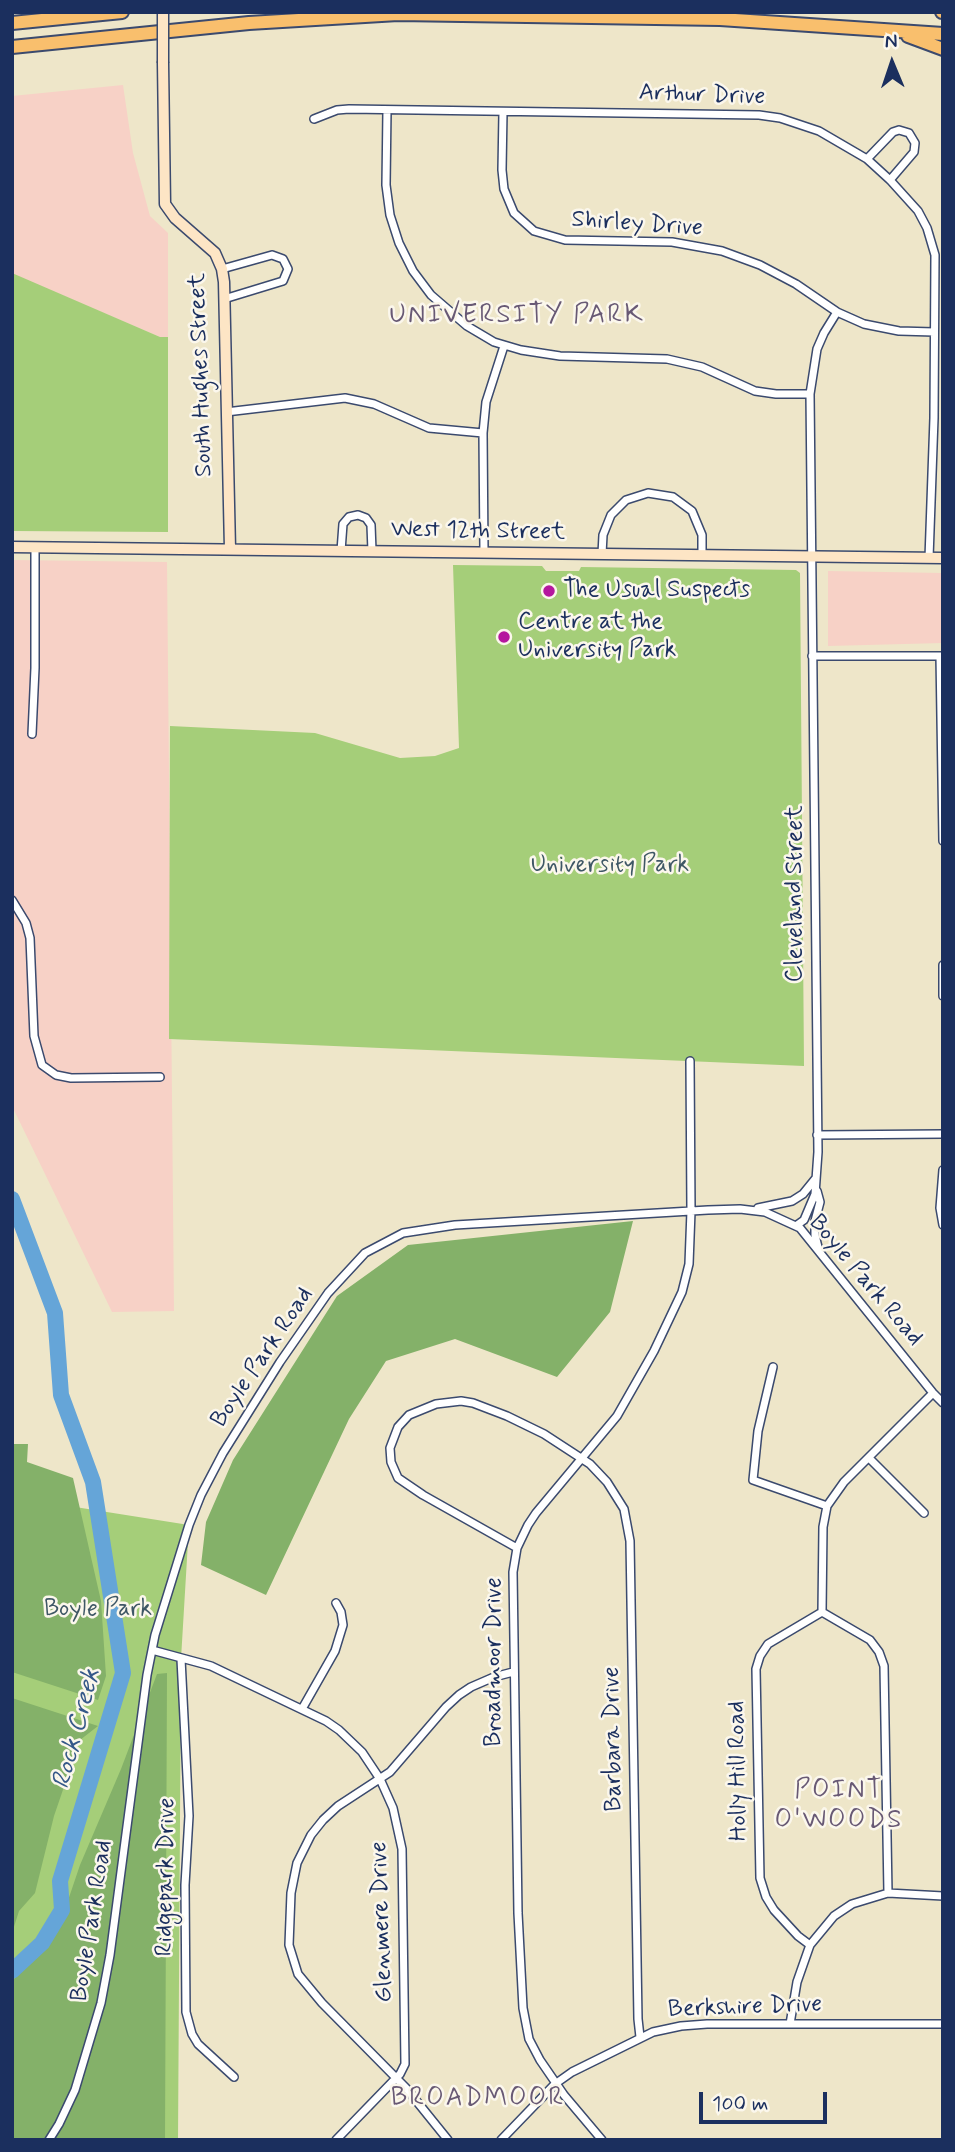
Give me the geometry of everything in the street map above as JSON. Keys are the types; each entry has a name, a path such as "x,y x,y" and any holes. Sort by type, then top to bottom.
{"highway":[{"path":"12,23 122,12"},
{"path":"12,47 280,21 398,14 720,19 943,34"},
{"path":"892,30 943,49"}],"main road":[{"name":"South Hughes Street","path":"163,12 165,204 175,218 210,247 222,269 230,549"},
{"name":"West 12th Street","path":"12,547 943,558"}],"street":[{"name":"Arthur Drive","path":"314,119 337,110 718,113 767,116 819,131 867,159 918,212 932,241 935,269 934,418 929,558"},
{"path":"387,110 387,200 394,231 424,286 442,306 467,326 504,346 553,356 667,359 702,368 755,391 810,394"},
{"name":"Shirley Drive","path":"503,112 504,189 514,213 534,231 565,240 672,242 722,251 760,265 837,312 878,328 934,332"},
{"path":"867,159 893,132 899,130 909,133 915,143 914,152 890,180"},
{"path":"222,269 272,255 283,259 288,269 283,281 224,299"},
{"name":"Cleveland Street","path":"797,1225 804,1220 817,1189 810,394 817,349 837,312"},
{"path":"484,552 483,433 488,393 504,346"},
{"path":"226,412 345,398 374,404 429,428 449,432 483,433"},
{"path":"603,554 603,535 611,515 626,500 648,493 673,497 692,512 699,524 702,555"},
{"path":"341,551 343,524 349,517 358,515 366,518 371,526 372,551"},
{"path":"32,734 35,548"},
{"path":"812,656 941,656 943,841"},
{"path":"12,900 26,923 30,938 34,1036 42,1065 56,1075 71,1078 160,1077"},
{"path":"943,965 943,996"},
{"name":"Broadmoor Drive","path":"602,2140 555,2084 531,2044 523,2008 513,1672 513,1572 517,1549 536,1513 617,1416 682,1293 688,1264 691,1211 690,1061"},
{"path":"817,1135 943,1134"},
{"path":"943,1170 940,1208 943,1225"},
{"path":"752,1210 792,1200 803,1194 817,1178"},
{"path":"817,1189 820,1202 815,1235 820,1255"},
{"name":"Boyle Park Road","path":"49,2140 75,2090 105,1986 140,1720 152,1650 189,1525 223,1453 280,1362 328,1293 365,1253 403,1233 455,1225 691,1211 752,1210 776,1216 797,1225 943,1403"},
{"path":"773,1367 758,1430 753,1480 827,1506"},
{"path":"888,1893 884,1666 879,1652 870,1640 822,1612 823,1527 827,1506 845,1482 933,1393"},
{"name":"Barbara Drive","path":"517,1549 400,1480 392,1467 390,1454 398,1427 409,1415 428,1406 461,1401 508,1416 537,1430 597,1471 614,1491 629,1524 640,2037"},
{"path":"870,1459 923,1514"},
{"path":"302,1709 335,1651 343,1625 341,1612 335,1603"},
{"name":"Holly Hill Road","path":"810,1945 774,1910 762,1886 756,1670 760,1656 768,1644 822,1612"},
{"name":"Glenmere Drive","path":"152,1650 211,1666 332,1726 351,1741 367,1759 380,1779 393,1808 402,1849 405,2060 396,2078 336,2140"},
{"name":"Ridgepark Drive","path":"181,1659 189,1816 185,1885 186,2012 192,2034 198,2044 234,2077"},
{"path":"448,2140 396,2078 306,1985 293,1965 289,1945 293,1880 297,1863 307,1842 329,1814 390,1772 459,1695 482,1682 513,1672"},
{"path":"790,2024 797,1982 810,1945 826,1923 842,1909 888,1893 943,1896"},
{"name":"Berkshire Drive","path":"501,2140 555,2084 572,2072 640,2037 671,2028 693,2025 943,2024"}],"shaded area":[{"path":"123,85 133,153 150,216 168,233 168,337 160,337 12,274 12,96"},
{"path":"12,560 167,562 174,1311 112,1312 12,1106"},
{"path":"828,571 943,573 943,643 828,646"}],"green space":[{"path":"12,273 160,337 168,337 168,532 12,531"},
{"name":"University Park","path":"453,565 542,566 546,571 579,571 581,567 796,570 800,573 804,1066 169,1039 170,726 315,733 400,758 435,756 459,748"},
{"path":"633,1221 610,1312 557,1377 455,1339 386,1361 349,1419 266,1595 201,1565 206,1522 233,1460 337,1296 408,1245"},
{"path":"12,1444 28,1444 27,1462 73,1478 101,1601 106,1676 98,1700 12,1672"},
{"name":"Boyle Park","path":"12,1497 189,1525 181,1659 178,2140 12,2140"},
{"path":"167,1673 165,2140 12,2140 12,1981 57,1933 80,1865 121,1769 157,1674"},
{"path":"12,1698 98,1726 80,1740 54,1816 35,1893 19,1911 12,1933"}],"waterway":[{"name":"Rock Creek","path":"12,1199 55,1313 61,1395 93,1482 123,1673 60,1881 62,1910 42,1943 12,1971"}],"place":[{"name":"The Usual Suspects","path":"549,591"},
{"name":"Centre at the University Park","path":"504,637"}],"district":[{"name":"UNIVERSITY PARK","path":"517,317"},
{"name":"POINT O'WOODS","path":"839,1807"},
{"name":"BROADMOOR","path":"478,2100"}]}
